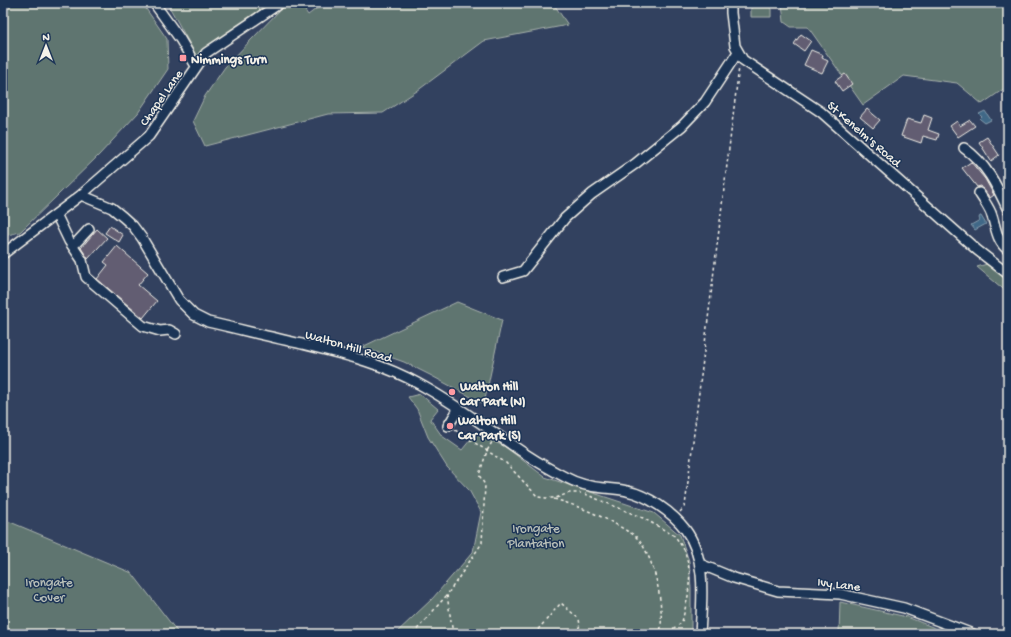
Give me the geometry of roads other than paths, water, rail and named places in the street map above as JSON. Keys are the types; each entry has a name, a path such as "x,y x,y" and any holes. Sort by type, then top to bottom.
{"street":[{"path":"154,3 180,39 196,66"},
{"name":"Chapel Lane","path":"3,254 81,195 149,136 206,53 280,3"},
{"path":"504,277 524,271 565,218 592,194 636,164 682,126 705,102 740,56 735,46 730,13 731,3"},
{"name":"St Kenelm's Road","path":"740,56 821,112 977,250 1008,274"},
{"path":"964,148 984,166 998,189 1008,210"},
{"path":"979,193 990,212 999,240 1008,250"},
{"name":"Walton Hill Road","path":"81,195 112,208 124,217 142,238 179,300 194,314 208,322 348,355 385,367 420,384 459,408 496,435 566,478 602,488 626,490 642,495 655,503 684,528 691,539 700,564 702,605 700,634"},
{"path":"56,214 72,245 82,260 86,277 143,326 160,330 169,330 176,334"},
{"path":"72,245 76,243 89,229"},
{"path":"448,426 459,408"},
{"name":"Ivy Lane","path":"700,564 734,578 778,591 840,594 904,608 973,634"}],"water":[{"path":"985,111 991,120 985,123 980,119 982,117 979,114"},
{"path":"980,216 986,224 975,230 971,225 980,220"}],"place":[{"name":"Nimmings Turn","path":"183,58"},
{"name":"Walton Hill Car Park (N)","path":"452,392"},
{"name":"Walton Hill Car Park (S)","path":"450,426"}],"park label":[{"name":"Irongate Plantation","path":"536,534"},
{"name":"Irongate Cover","path":"49,588"}]}
